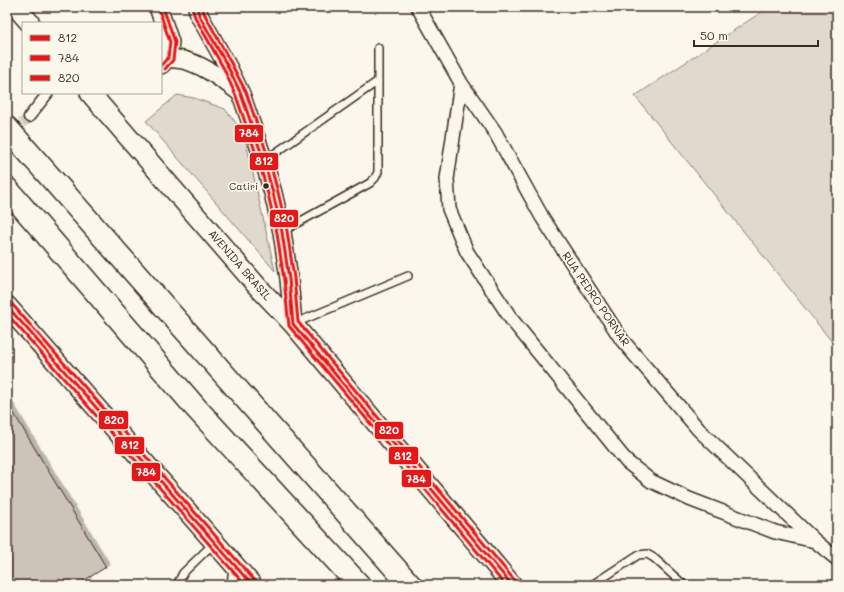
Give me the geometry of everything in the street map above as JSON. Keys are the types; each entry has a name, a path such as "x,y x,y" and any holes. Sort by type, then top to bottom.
{"highway":[{"path":"7,128 410,585"},
{"path":"7,190 196,408 359,585"}],"main road":[{"path":"16,7 29,22"},
{"name":"AVENIDA BRASIL","path":"91,94 257,286 293,324 512,585"},
{"path":"7,306 214,542 235,576 252,585"}],"street":[{"path":"158,7 170,42 164,62 184,60 218,76 241,94"},
{"path":"197,7 199,15 241,94 264,161 282,232 289,279 293,324"},
{"name":"RUA PEDRO PORNAR","path":"418,7 462,83 495,132 542,217 622,340 699,430 815,541 837,559"},
{"path":"462,83 447,179 449,209 467,252 512,320 627,462 651,481 689,499 775,532 815,541"},
{"path":"29,117 47,94"}],"lane":[{"path":"282,232 370,183 375,178 378,172 378,48"},
{"path":"264,161 378,81"},
{"path":"293,324 408,276"},
{"path":"177,585 184,573 214,542"},
{"path":"592,585 638,555 647,554 654,558 684,585"}],"shaded area":[{"path":"769,7 837,7 837,348 635,96"},
{"path":"177,95 194,98 225,109 244,133 275,271 146,121"}],"building":[{"path":"7,402 106,567 77,585 7,585"}],"tunnel":[{"path":"10,133 29,117"}],"transit line":[{"name":"812","path":"158,7 170,42 168,58 162,64"},
{"name":"820","path":"163,7 175,42 173,60 165,69"},
{"name":"812","path":"197,7 199,15 241,94 264,161 282,232 289,279 293,324 512,585"},
{"name":"820","path":"202,7 246,92 269,160 287,231 294,278 298,322 516,582"},
{"name":"784","path":"192,8 195,17 224,69 236,96 259,162 277,233 289,326 505,585"},
{"name":"820","path":"11,303 256,582"},
{"name":"812","path":"7,306 252,585"},
{"name":"784","path":"7,314 245,585"}],"place":[{"name":"Catiri","path":"266,186"}]}
